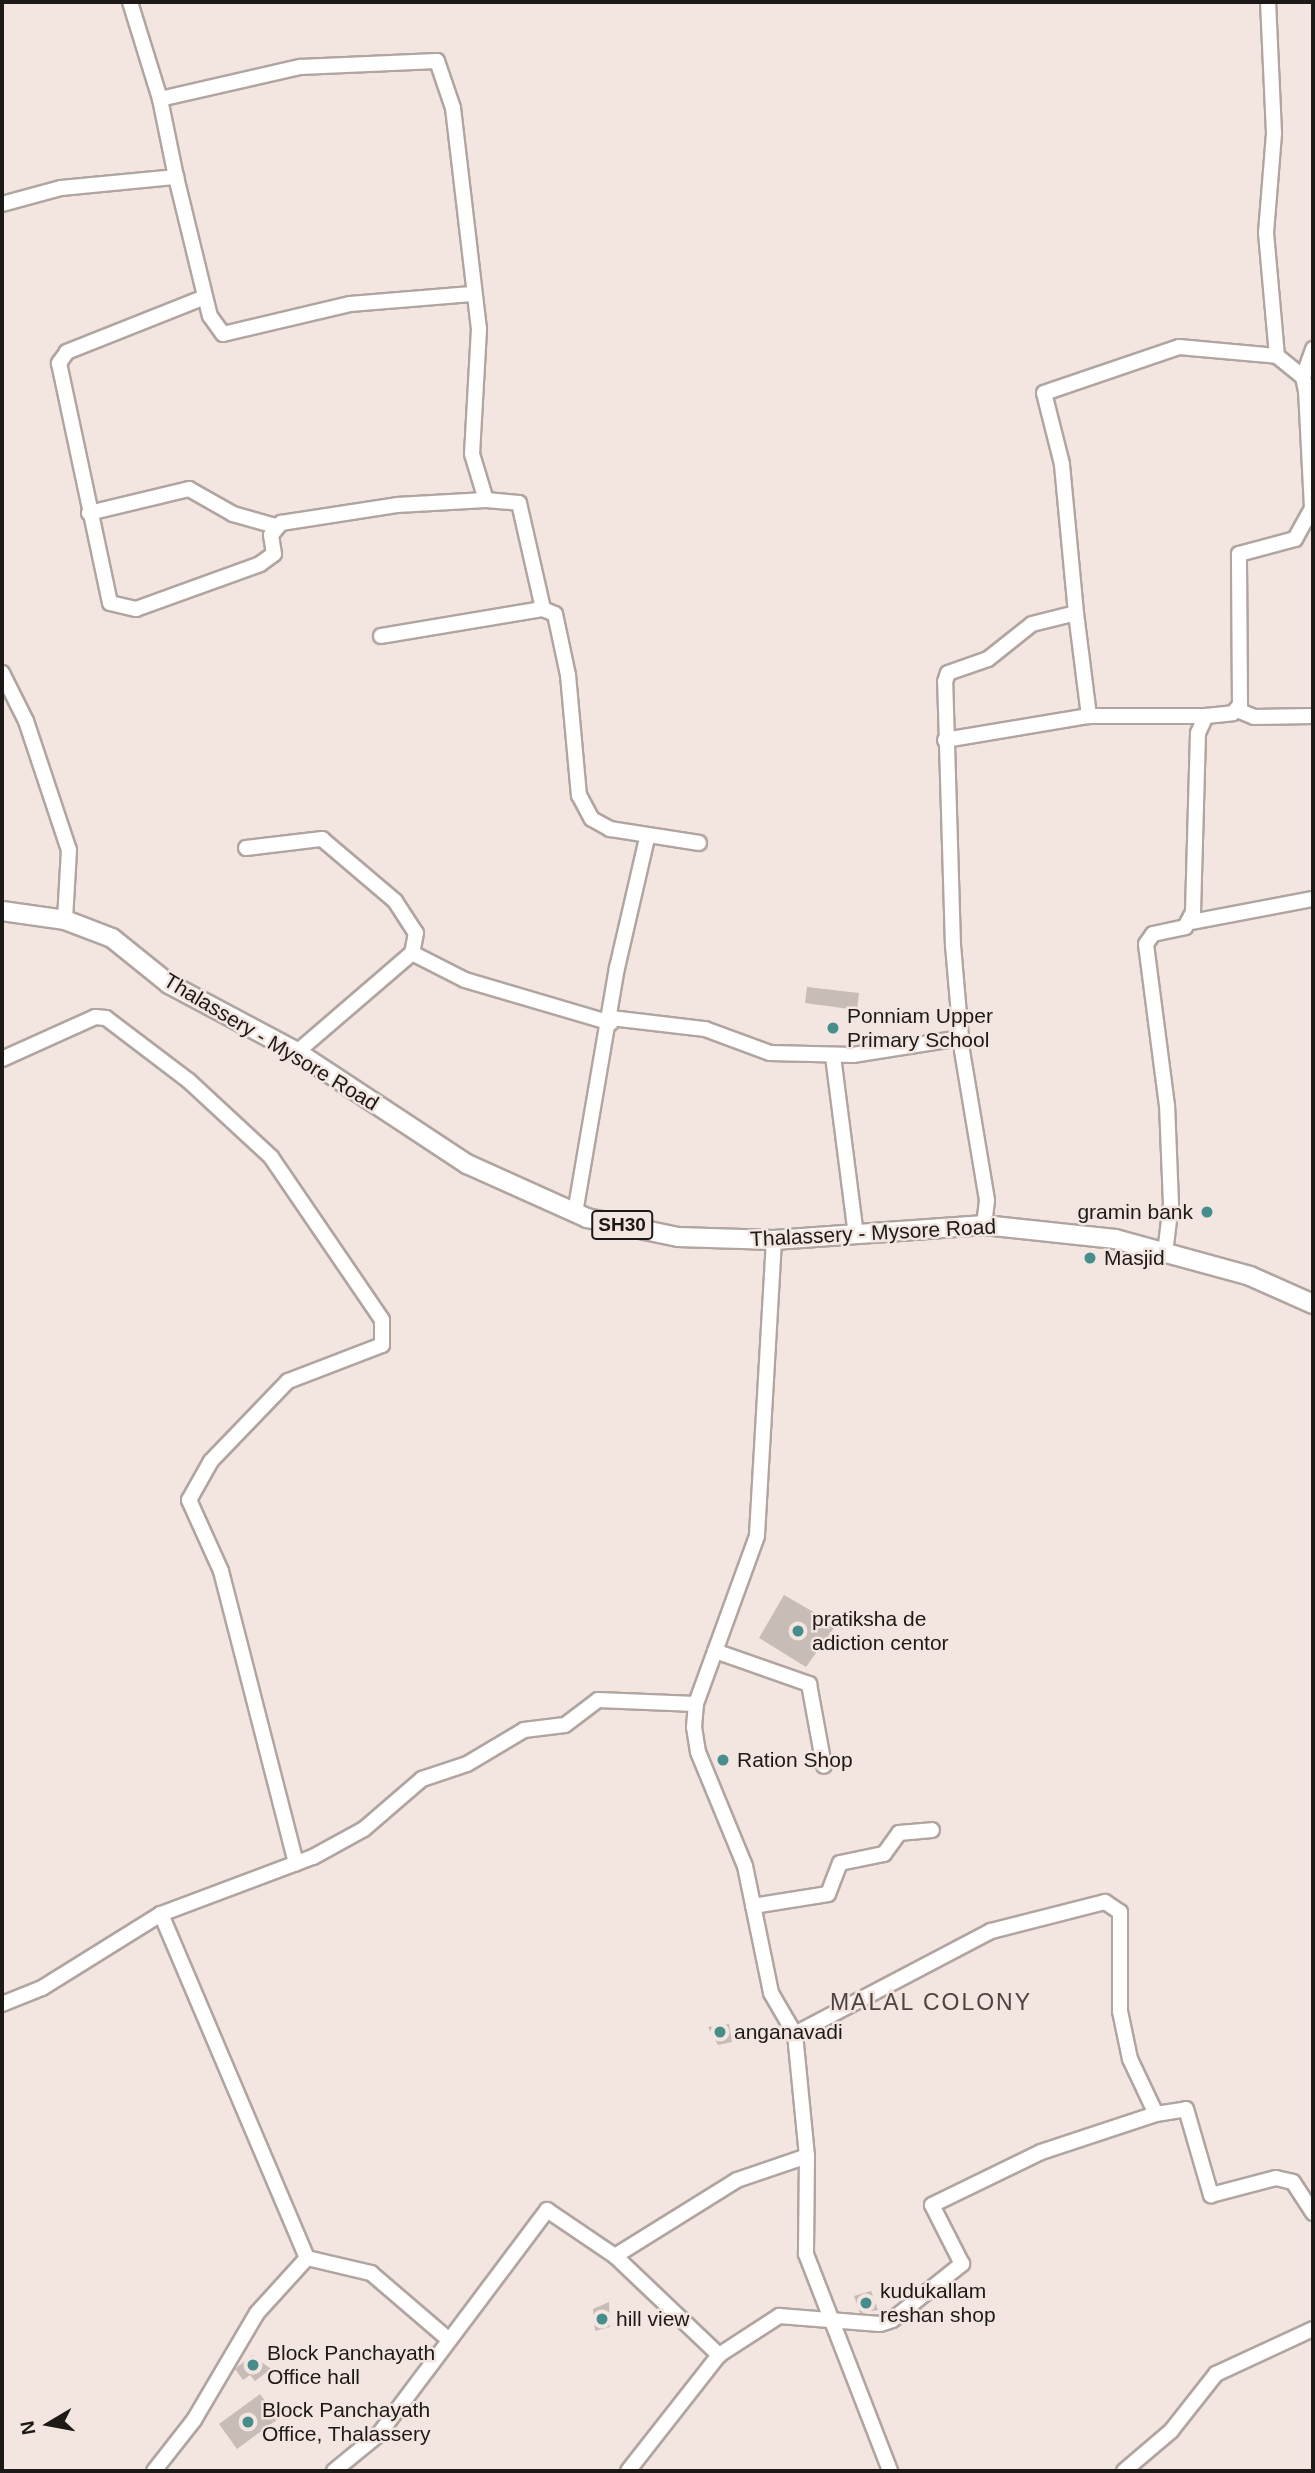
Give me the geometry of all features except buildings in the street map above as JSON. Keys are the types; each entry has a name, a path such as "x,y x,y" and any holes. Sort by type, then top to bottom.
{"main road":[{"name":"Thalassery - Mysore Road","path":"2,911 65,920 112,938 169,984 297,1052 467,1164 575,1213 678,1237 774,1240 984,1225 1115,1239 1250,1276 1313,1304"}],"street":[{"path":"130,2 160,99 205,297 223,334 350,304 472,294"},
{"path":"1268,2 1275,121 1266,233 1277,356"},
{"path":"160,99 300,67 437,61 453,108 472,294 481,353 472,454 486,500"},
{"path":"2,204 61,188 176,177"},
{"path":"205,297 67,352 59,363 107,591 119,608 166,601 260,564 274,554 275,526"},
{"path":"1089,716 1062,464 1044,393 1179,347 1277,356 1303,377"},
{"path":"1237,710 1239,554 1295,539 1313,508 1303,377 1313,349"},
{"path":"89,513 189,489 233,514 275,526 360,509 486,500 519,503 543,609"},
{"path":"380,636 543,609 555,614 584,808 610,829 648,838 699,843"},
{"path":"984,1225 987,1200 960,1038 945,740 948,673 988,659 1032,624 1076,613"},
{"path":"2,673 26,721 69,850 65,920"},
{"path":"945,740 1089,716 1206,716 1237,710 1254,717 1313,716"},
{"path":"1191,922 1198,733 1206,716"},
{"path":"575,1213 648,838"},
{"path":"246,848 322,839 395,901 416,933 412,953 297,1052"},
{"path":"1165,1253 1171,1204 1167,1105 1146,944 1153,934 1191,922 1313,899"},
{"path":"412,953 465,980 611,1020 705,1029 770,1053 834,1056 960,1038"},
{"path":"2,1059 95,1017 106,1018 189,1081 271,1157 382,1320 382,1345 289,1381 211,1461 189,1500 221,1571 296,1864"},
{"path":"834,1056 856,1235"},
{"path":"774,1240 757,1536 696,1704 698,1752 745,1866 771,1993 795,2034 807,2156 803,2232 830,2318 890,2471"},
{"path":"715,1651 809,1684 824,1766"},
{"path":"2,2004 42,1988 161,1914 296,1864 364,1829 422,1779 467,1764 513,1734 565,1725 598,1700 696,1704"},
{"path":"753,1906 828,1894 840,1863 884,1854 899,1833 932,1829"},
{"path":"795,2034 991,1931 1105,1902 1120,1912 1120,2011 1130,2059 1156,2114"},
{"path":"161,1914 307,2258"},
{"path":"628,2471 719,2354 779,2316 892,2320 958,2269 959,2249 930,2211 932,2205 1041,2152 1156,2114 1186,2109 1210,2195 1276,2178 1293,2182 1313,2213"},
{"path":"615,2256 737,2180 807,2156"},
{"path":"334,2471 380,2434 447,2339 547,2210 615,2256 719,2354"},
{"path":"307,2258 370,2273 447,2339"},
{"path":"154,2471 194,2420 257,2313 307,2258"},
{"path":"1124,2471 1171,2431 1216,2374 1313,2329"}],"place":[{"name":"Ponniam Upper Primary School","path":"833,1028"},
{"name":"gramin bank","path":"1207,1212"},
{"name":"Masjid","path":"1090,1258"},
{"name":"pratiksha de adiction centor","path":"798,1631"},
{"name":"Ration Shop","path":"723,1760"},
{"name":"anganavadi","path":"720,2032"},
{"name":"kudukallam reshan shop","path":"866,2303"},
{"name":"hill view","path":"602,2319"},
{"name":"Block Panchayath Office hall","path":"253,2365"},
{"name":"Block Panchayath Office, Thalassery","path":"248,2422"}],"district":[{"name":"MALAL COLONY","path":"931,2002"}]}
